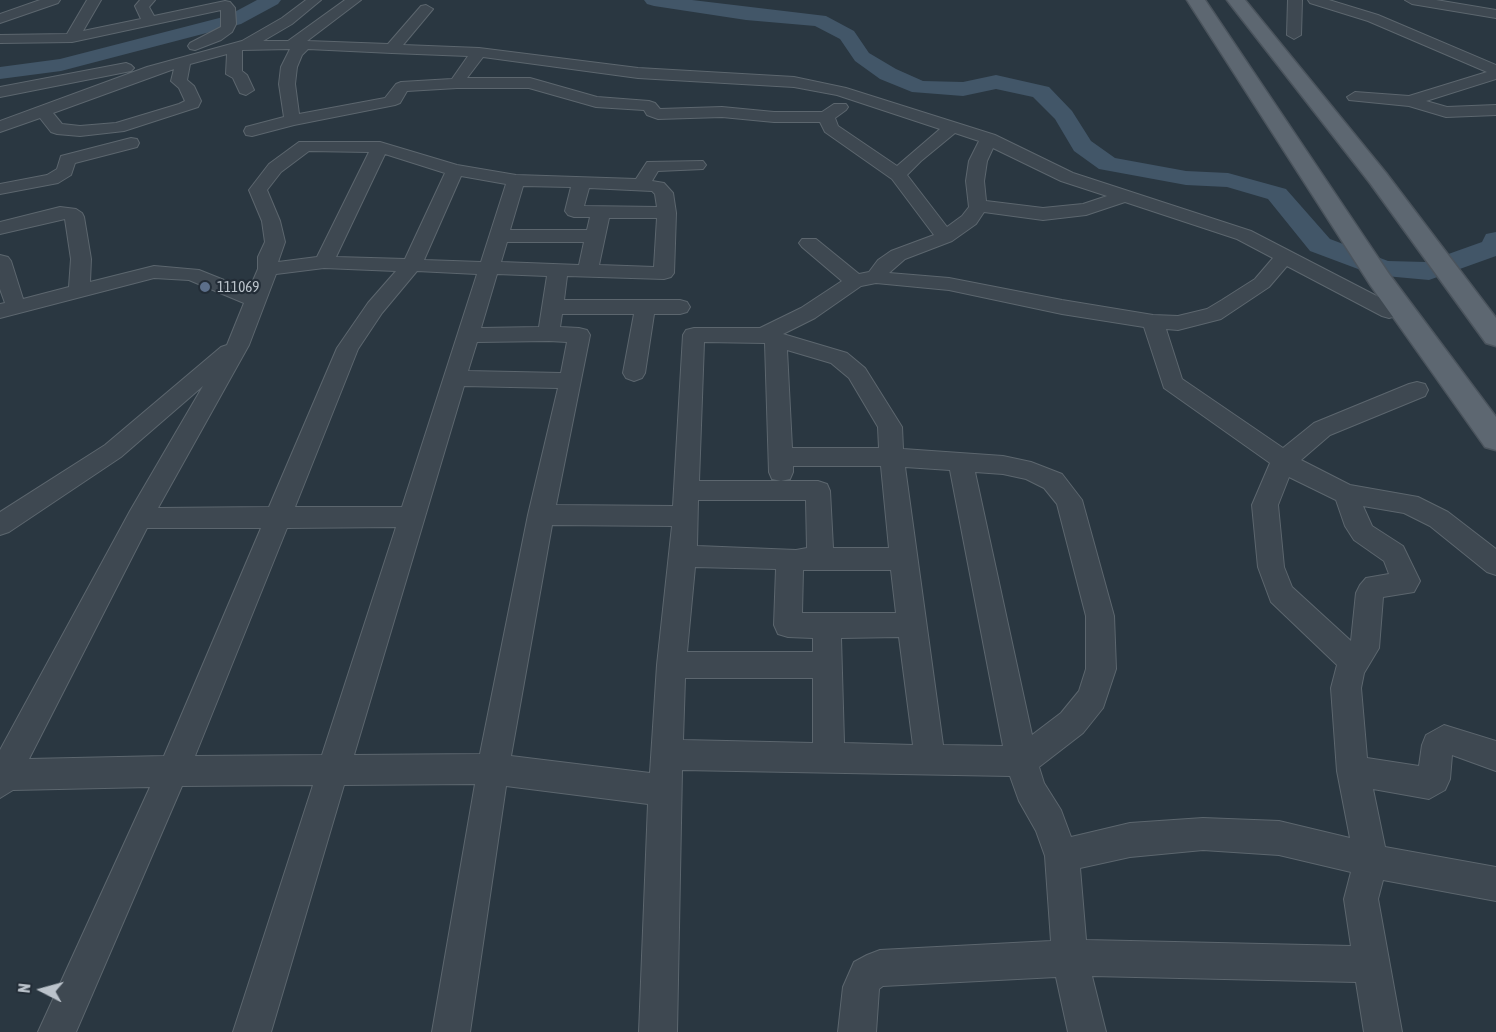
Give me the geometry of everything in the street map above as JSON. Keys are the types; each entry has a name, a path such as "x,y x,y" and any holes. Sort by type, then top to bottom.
{"main road":[{"path":"1196,0 1380,280 1496,439"},
{"path":"1236,0 1377,178 1496,337"}],"street":[{"path":"72,38 94,0"},
{"path":"148,0 142,6 150,22"},
{"path":"0,92 183,61 240,46 287,21 314,0"},
{"path":"292,120 287,84 289,67 298,45 354,0"},
{"path":"1294,35 1295,0"},
{"path":"1315,0 1372,18 1496,72"},
{"path":"1412,0 1496,14"},
{"path":"0,19 60,1"},
{"path":"0,39 72,38 225,5 229,19 222,34 151,67 111,100 43,111 0,128"},
{"path":"1372,18 1390,6"},
{"path":"392,49 426,9"},
{"path":"240,46 298,45 479,52 638,73 794,82 840,91 989,139 1067,177 1244,235 1389,311"},
{"path":"240,46 233,69 246,90"},
{"path":"458,83 465,68 479,52"},
{"path":"43,111 57,129 104,130 192,104 190,93 179,81 183,61"},
{"path":"1410,101 1496,72"},
{"path":"252,131 292,120 389,102 401,87 458,83 530,83 596,102 649,106 653,112 658,114 722,112 774,117 826,117 855,96"},
{"path":"1355,98 1410,101 1446,112 1496,110"},
{"path":"104,130 111,100"},
{"path":"826,117 831,129 898,175 945,237"},
{"path":"898,175 915,157 951,128"},
{"path":"876,277 885,264 898,255 945,237 969,220 978,207 975,181 978,161 989,139"},
{"path":"0,189 52,179 66,171 67,160 131,143"},
{"path":"1,777 139,518 238,345 268,269 268,257 275,242 275,231 258,190 275,168 290,154 305,146 380,147 455,170 516,180 641,184 658,187 664,193 667,213 664,273 694,335 683,556 670,665 658,1032"},
{"path":"324,262 380,147"},
{"path":"641,184 653,166 697,165"},
{"path":"57,1032 173,771 348,348 375,308 413,263 455,170"},
{"path":"252,1032 516,180"},
{"path":"567,236 581,183"},
{"path":"978,207 992,206 1033,213 1059,213 1086,209 1124,196"},
{"path":"573,211 667,213"},
{"path":"588,271 601,212"},
{"path":"0,228 60,213 69,213 75,217 81,259 80,292"},
{"path":"500,236 595,236"},
{"path":"809,243 855,281"},
{"path":"770,337 855,281 876,277 949,284 1062,307 1153,322 1178,323 1214,314 1262,283 1284,257"},
{"path":"1,261 8,309 80,292 126,277 154,272 192,274 255,300"},
{"path":"268,269 324,262 413,263 489,268 664,273"},
{"path":"549,334 558,270"},
{"path":"553,307 680,307"},
{"path":"451,1032 493,769 541,515 572,381 584,307"},
{"path":"634,373 645,307"},
{"path":"1153,322 1172,383 1303,474 1346,494 1410,504 1439,519 1496,564"},
{"path":"468,335 579,334"},
{"path":"694,335 770,337 840,358 857,373 890,427 903,559 930,760"},
{"path":"770,337 781,457 780,491"},
{"path":"0,525 113,451 238,345"},
{"path":"455,378 572,381"},
{"path":"1354,662 1281,594 1270,567 1265,505 1283,461 1322,429 1417,390"},
{"path":"666,755 1022,761 1072,723 1092,698 1101,669 1101,616 1069,500 1053,481 1031,471 1003,465 960,461 892,457 781,457"},
{"path":"815,457 820,559"},
{"path":"960,461 1022,761 1030,790 1049,822 1062,856 1070,958 1087,1032"},
{"path":"541,515 686,503 780,491 818,491"},
{"path":"1346,494 1358,526 1363,533 1394,554 1406,581 1404,584 1376,586 1370,593 1365,648 1350,669 1346,688 1353,771 1371,861 1361,899 1383,1032"},
{"path":"139,518 412,518"},
{"path":"683,556 903,559"},
{"path":"788,665 790,559"},
{"path":"788,625 912,625"},
{"path":"827,626 829,758"},
{"path":"670,665 827,665"},
{"path":"1353,771 1429,783 1434,779 1437,745 1444,740 1496,756"},
{"path":"1,777 173,771 332,772 493,769 665,790"},
{"path":"1062,856 1130,840 1203,834 1279,838 1328,848 1371,861 1496,884"},
{"path":"857,1032 861,987 867,975 880,968 1070,958 1370,964"}],"waterway":[{"path":"0,73 61,65 234,20 271,0"},
{"path":"654,0 746,14 819,20 847,35 862,57 888,74 920,87 963,89 996,82 1041,92 1064,116 1082,146 1108,164 1186,178 1228,180 1277,194 1320,245 1384,269 1429,271 1494,247 1496,240"}],"place":[{"name":"111069","path":"205,287"}]}
